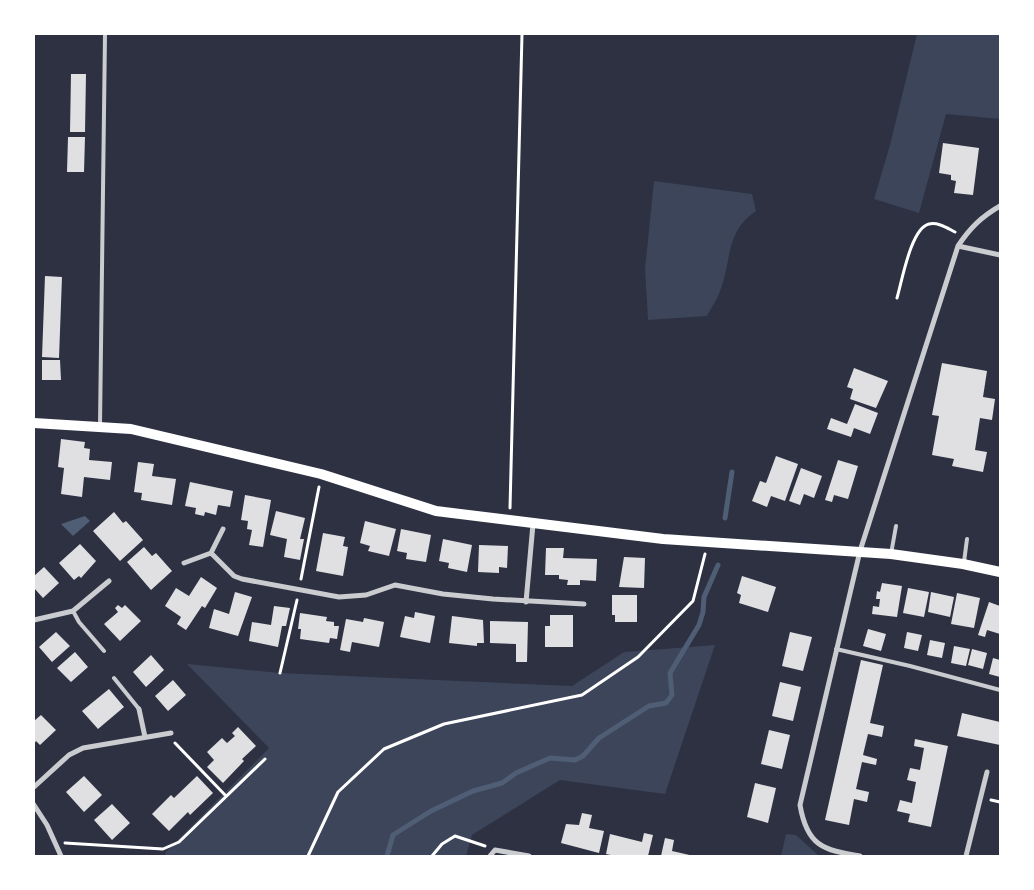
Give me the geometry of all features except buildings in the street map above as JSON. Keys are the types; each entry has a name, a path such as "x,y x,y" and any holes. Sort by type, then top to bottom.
{"main road":[{"path":"34,423 132,429 321,474 436,511 533,524 708,542 891,554 963,564 1000,572"}],"street":[{"path":"860,856 827,850 813,838 803,824 800,806 860,551 958,246 970,227 985,214 1000,206"},
{"path":"958,246 1000,256"},
{"path":"526,602 533,524"},
{"path":"184,563 212,553 223,529"},
{"path":"212,553 234,576 299,589 353,597 366,595 395,585 443,594 526,602 584,604"},
{"path":"34,620 74,611 109,581"},
{"path":"139,709 145,737"},
{"path":"34,787 69,755 83,748 168,733"},
{"path":"966,856 987,772"},
{"path":"34,805 61,856"},
{"path":"490,856 495,850 529,856"}],"lane":[{"path":"100,427 105,34"},
{"path":"891,554 896,526"},
{"path":"963,564 967,540"},
{"path":"74,611 79,622 104,651"},
{"path":"836,649 1000,690"},
{"path":"114,678 139,709"}],"path":[{"path":"510,521 522,34"},
{"path":"897,298 910,252 920,229 927,224 936,224 964,237"},
{"path":"280,673 299,589 321,474"},
{"path":"308,856 338,792 384,749 444,724 582,695 638,657 693,601 708,542"},
{"path":"168,733 226,796"},
{"path":"54,842 163,849 179,842 265,759"},
{"path":"432,856 442,844 455,836 471,840"}],"shaded area":[{"path":"917,34 1000,34 1000,119 946,114 919,213 874,199 890,145"},
{"path":"654,181 752,194 756,211 746,219 734,237 724,280 716,301 707,316 648,320 645,269"},
{"path":"85,516 90,521 73,536 61,524"},
{"path":"715,645 665,794 560,780 472,835 466,856 165,856 166,852 269,748 187,664 280,673 572,686 624,652"},
{"path":"786,834 796,835 819,856 781,856"}],"waterway":[{"path":"725,518 732,472"},
{"path":"387,856 393,835 431,811 473,791 502,783 516,773 550,758 575,760 583,756 599,738 649,706 666,703 672,695 670,673 699,625 703,612 704,597 718,565"}]}
